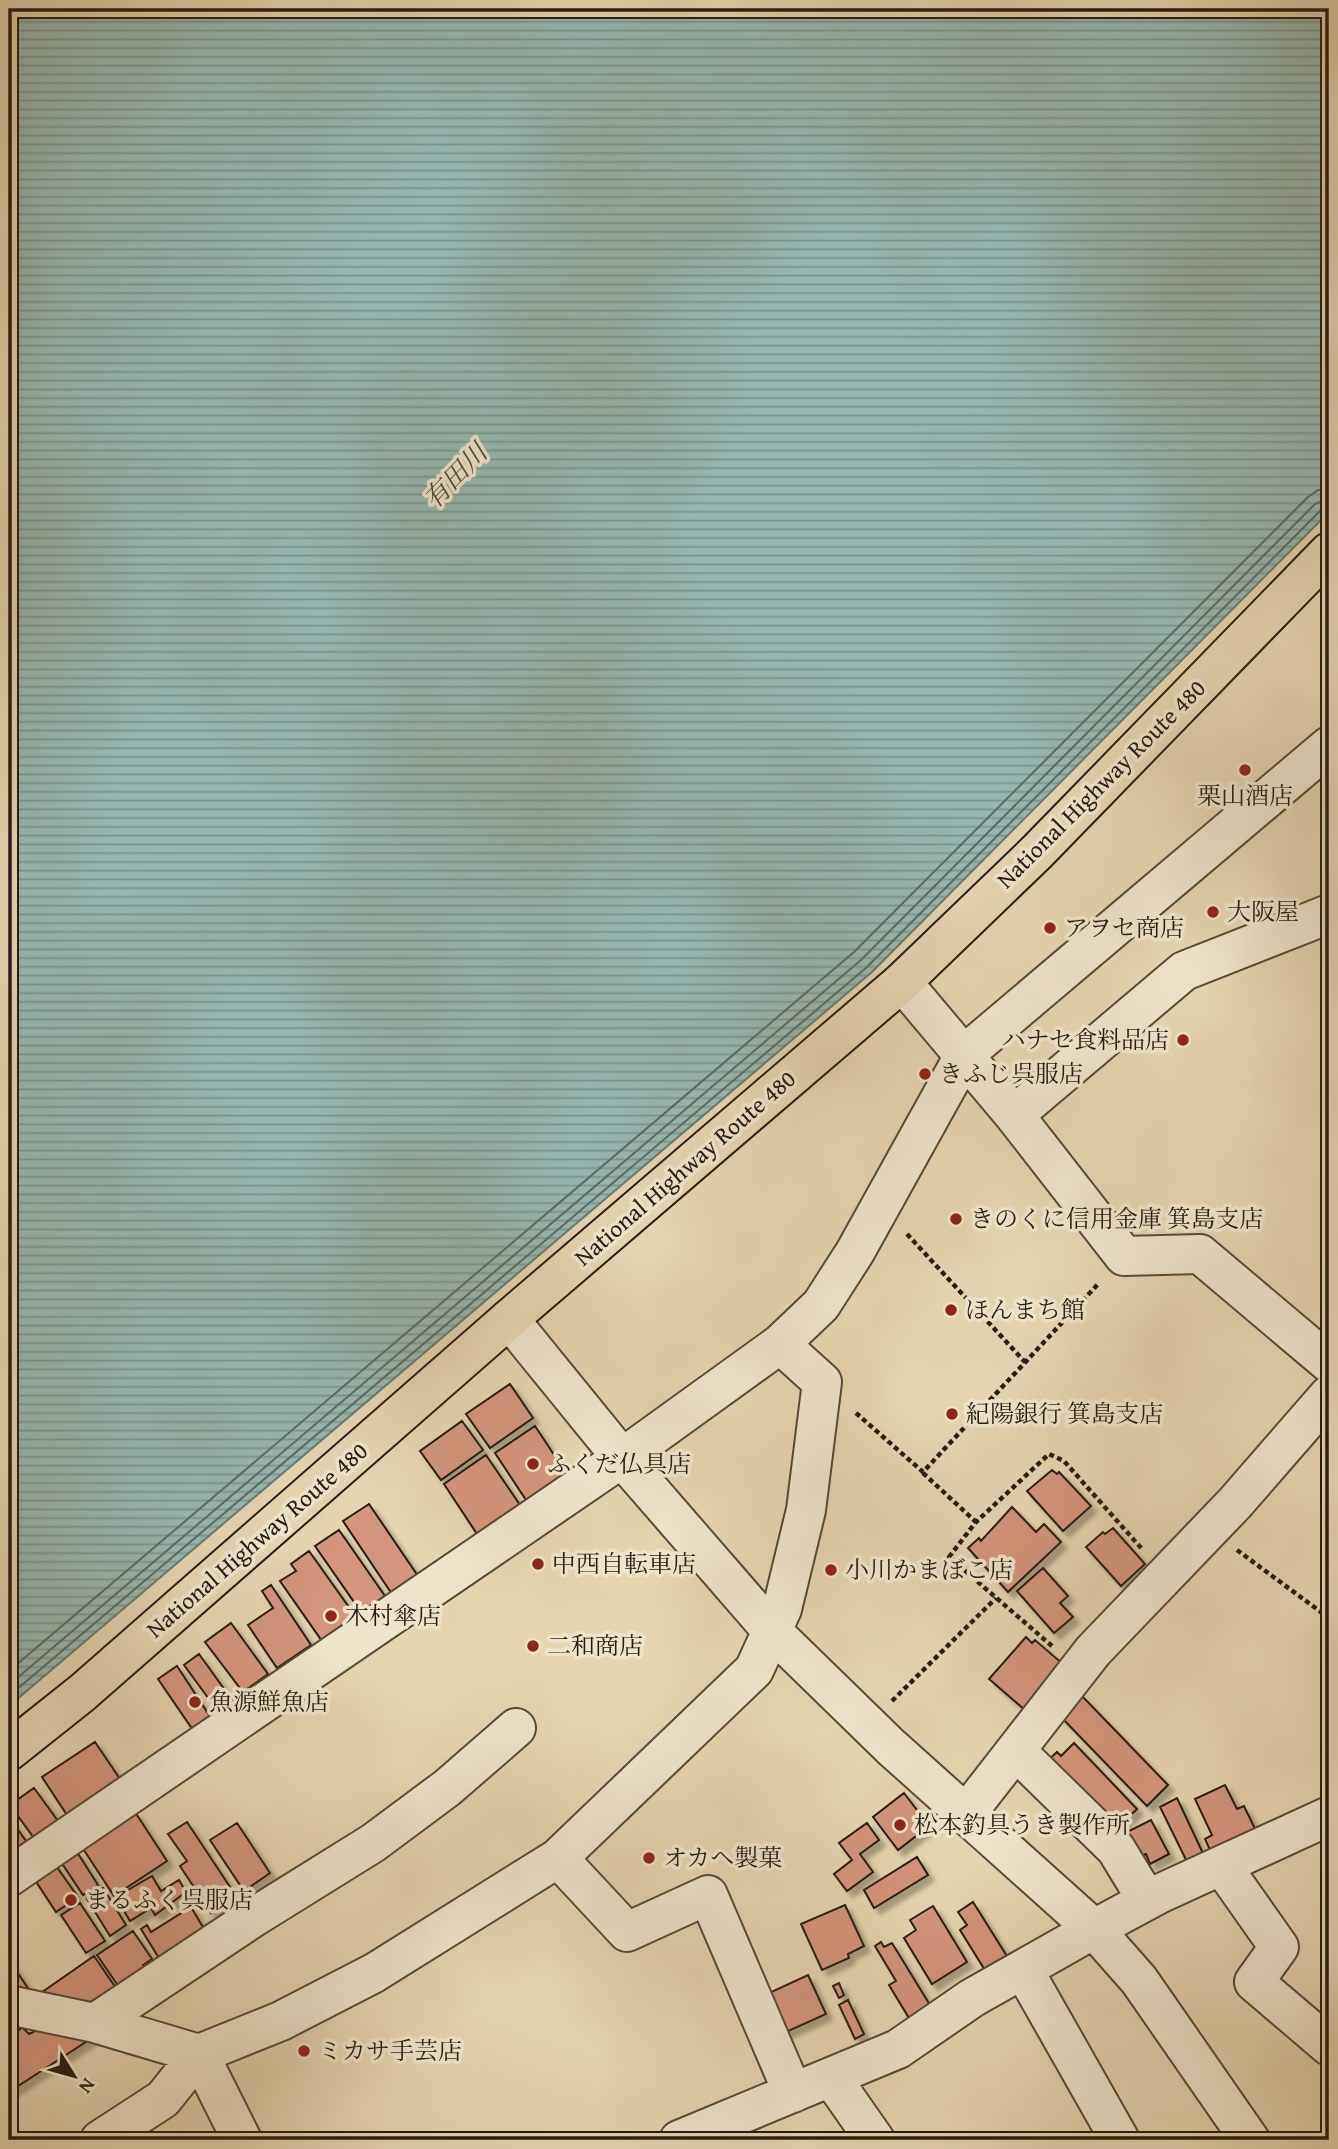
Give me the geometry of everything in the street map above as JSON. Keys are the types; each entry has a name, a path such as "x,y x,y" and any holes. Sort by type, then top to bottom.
{"highway":[{"name":"National Highway Route 480","path":"9,1751 82,1693 509,1319 902,982 1037,852 1329,552"}],"street":[{"path":"9,1877 622,1458 780,1344 821,1305 881,1207 965,1055 1329,746"},
{"path":"1014,1115 1184,971 1329,914"},
{"path":"902,982 1014,1115 1124,1256 1200,1254 1329,1363"},
{"path":"509,1319 622,1458 774,1632 868,1726 1094,1929 1139,1980 1250,2140"},
{"path":"100,2140 163,2099 199,2054 281,2021 374,1973 558,1858 754,1670 774,1632 806,1510 822,1382 780,1344"},
{"path":"966,1814 1079,1669 1211,1528 1329,1395"},
{"path":"94,2023 254,1917 373,1843 447,1788 516,1728"},
{"path":"1016,1751 1116,1849 1147,1900"},
{"path":"684,2139 898,2049 1023,1969 1147,1900 1329,1816"},
{"path":"558,1858 627,1932 708,1895 793,2093"},
{"path":"1222,1866 1279,1947 1254,1982 1329,2046"},
{"path":"1023,1969 1120,2140"},
{"path":"9,2005 94,2023 199,2054 242,2140"},
{"path":"831,2077 875,2140"}],"path":[{"path":"881,1207 1026,1362"},
{"path":"923,1472 1124,1256"},
{"path":"822,1382 976,1522"},
{"path":"1079,1669 949,1558 976,1522 1049,1454 1064,1461 1166,1576"},
{"path":"1211,1528 1269,1576 1329,1618"},
{"path":"868,1726 996,1598"}],"water":[{"name":"有田川","path":"16,9 1329,9 1329,512 872,972 9,1706 9,14"}],"building":[{"path":"510,1384 533,1418 490,1448 466,1414"},
{"path":"462,1421 483,1450 441,1480 420,1451"},
{"path":"535,1426 568,1476 528,1503 495,1453"},
{"path":"486,1455 520,1505 477,1534 444,1484"},
{"path":"1052,1470 1057,1474 1059,1472 1091,1506 1063,1531 1027,1491"},
{"path":"369,1504 418,1576 392,1594 343,1521"},
{"path":"1012,1507 1036,1532 1044,1524 1061,1542 1008,1592 968,1548 979,1538 981,1541"},
{"path":"1113,1528 1145,1564 1121,1586 1086,1547 1103,1532 1105,1534"},
{"path":"339,1530 385,1596 361,1612 315,1546"},
{"path":"309,1551 356,1617 322,1641 280,1581 296,1571 291,1564"},
{"path":"1043,1568 1068,1596 1060,1603 1073,1617 1054,1633 1017,1591"},
{"path":"271,1585 311,1645 277,1668 248,1625 273,1608 262,1591"},
{"path":"231,1623 268,1674 243,1692 205,1642"},
{"path":"1026,1637 1032,1643 1035,1640 1064,1665 1025,1710 989,1679"},
{"path":"199,1654 232,1700 217,1710 184,1665"},
{"path":"177,1666 211,1718 193,1730 158,1679"},
{"path":"1082,1696 1168,1785 1147,1806 1061,1717"},
{"path":"95,1742 120,1779 67,1815 42,1777"},
{"path":"1074,1743 1137,1809 1112,1833 1045,1763 1057,1752 1061,1756"},
{"path":"1225,1785 1237,1809 1244,1806 1258,1835 1213,1857 1205,1839 1212,1835 1195,1799"},
{"path":"34,1788 58,1821 34,1838 10,1805"},
{"path":"904,1793 929,1826 898,1850 873,1817"},
{"path":"1177,1798 1208,1864 1192,1872 1160,1807"},
{"path":"135,1812 167,1861 114,1896 82,1847"},
{"path":"9,1817 28,1844 9,1857"},
{"path":"1151,1820 1169,1854 1150,1864 1146,1854 1140,1857 1127,1832"},
{"path":"187,1822 236,1896 211,1913 180,1866 187,1861 168,1834"},
{"path":"237,1823 270,1873 244,1891 210,1840"},
{"path":"867,1823 879,1840 860,1854 873,1872 847,1891 834,1874 852,1860 839,1843"},
{"path":"77,1852 98,1885 83,1895 61,1862"},
{"path":"917,1857 928,1875 874,1908 864,1890"},
{"path":"54,1863 78,1897 56,1912 33,1877"},
{"path":"152,1876 161,1891 179,1880 186,1892 155,1915 151,1908 130,1921 116,1897"},
{"path":"103,1888 126,1925 110,1936 87,1899"},
{"path":"973,1902 1010,1961 988,1975 960,1930 967,1925 958,1912"},
{"path":"80,1903 105,1941 86,1953 61,1915"},
{"path":"845,1905 864,1946 848,1954 849,1958 822,1970 801,1924"},
{"path":"933,1906 967,1962 932,1984 904,1938 916,1930 910,1920"},
{"path":"191,1907 207,1934 162,1963 141,1929 147,1925 151,1932"},
{"path":"133,1931 152,1959 143,1965 147,1973 121,1990 97,1955"},
{"path":"881,1942 884,1947 892,1943 933,2010 912,2023 889,1985 896,1981 875,1946"},
{"path":"94,1956 118,1991 90,2011 35,1997"},
{"path":"9,1960 36,2000 9,1994"},
{"path":"808,1975 826,2014 784,2033 767,1994"},
{"path":"839,1983 844,1995 839,1998 833,1986"},
{"path":"848,2000 864,2034 855,2039 839,2005"},
{"path":"47,2025 95,2036 9,2092 9,2040 22,2027 29,2034"}],"place":[{"name":"栗山酒店","path":"1245,770"},
{"name":"大阪屋","path":"1213,912"},
{"name":"アヲセ商店","path":"1050,928"},
{"name":"ハナセ食料品店","path":"1183,1040"},
{"name":"きふじ呉服店","path":"925,1074"},
{"name":"きのくに信用金庫 箕島支店","path":"956,1219"},
{"name":"ほんまち館","path":"951,1310"},
{"name":"紀陽銀行 箕島支店","path":"952,1414"},
{"name":"ふくだ仏具店","path":"533,1464"},
{"name":"中西自転車店","path":"538,1564"},
{"name":"小川かまぼこ店","path":"831,1570"},
{"name":"木村傘店","path":"331,1616"},
{"name":"二和商店","path":"533,1646"},
{"name":"魚源鮮魚店","path":"195,1702"},
{"name":"松本釣具うき製作所","path":"900,1825"},
{"name":"オカヘ製菓","path":"649,1858"},
{"name":"まるふく呉服店","path":"71,1900"},
{"name":"ミカサ手芸店","path":"304,2051"}]}
